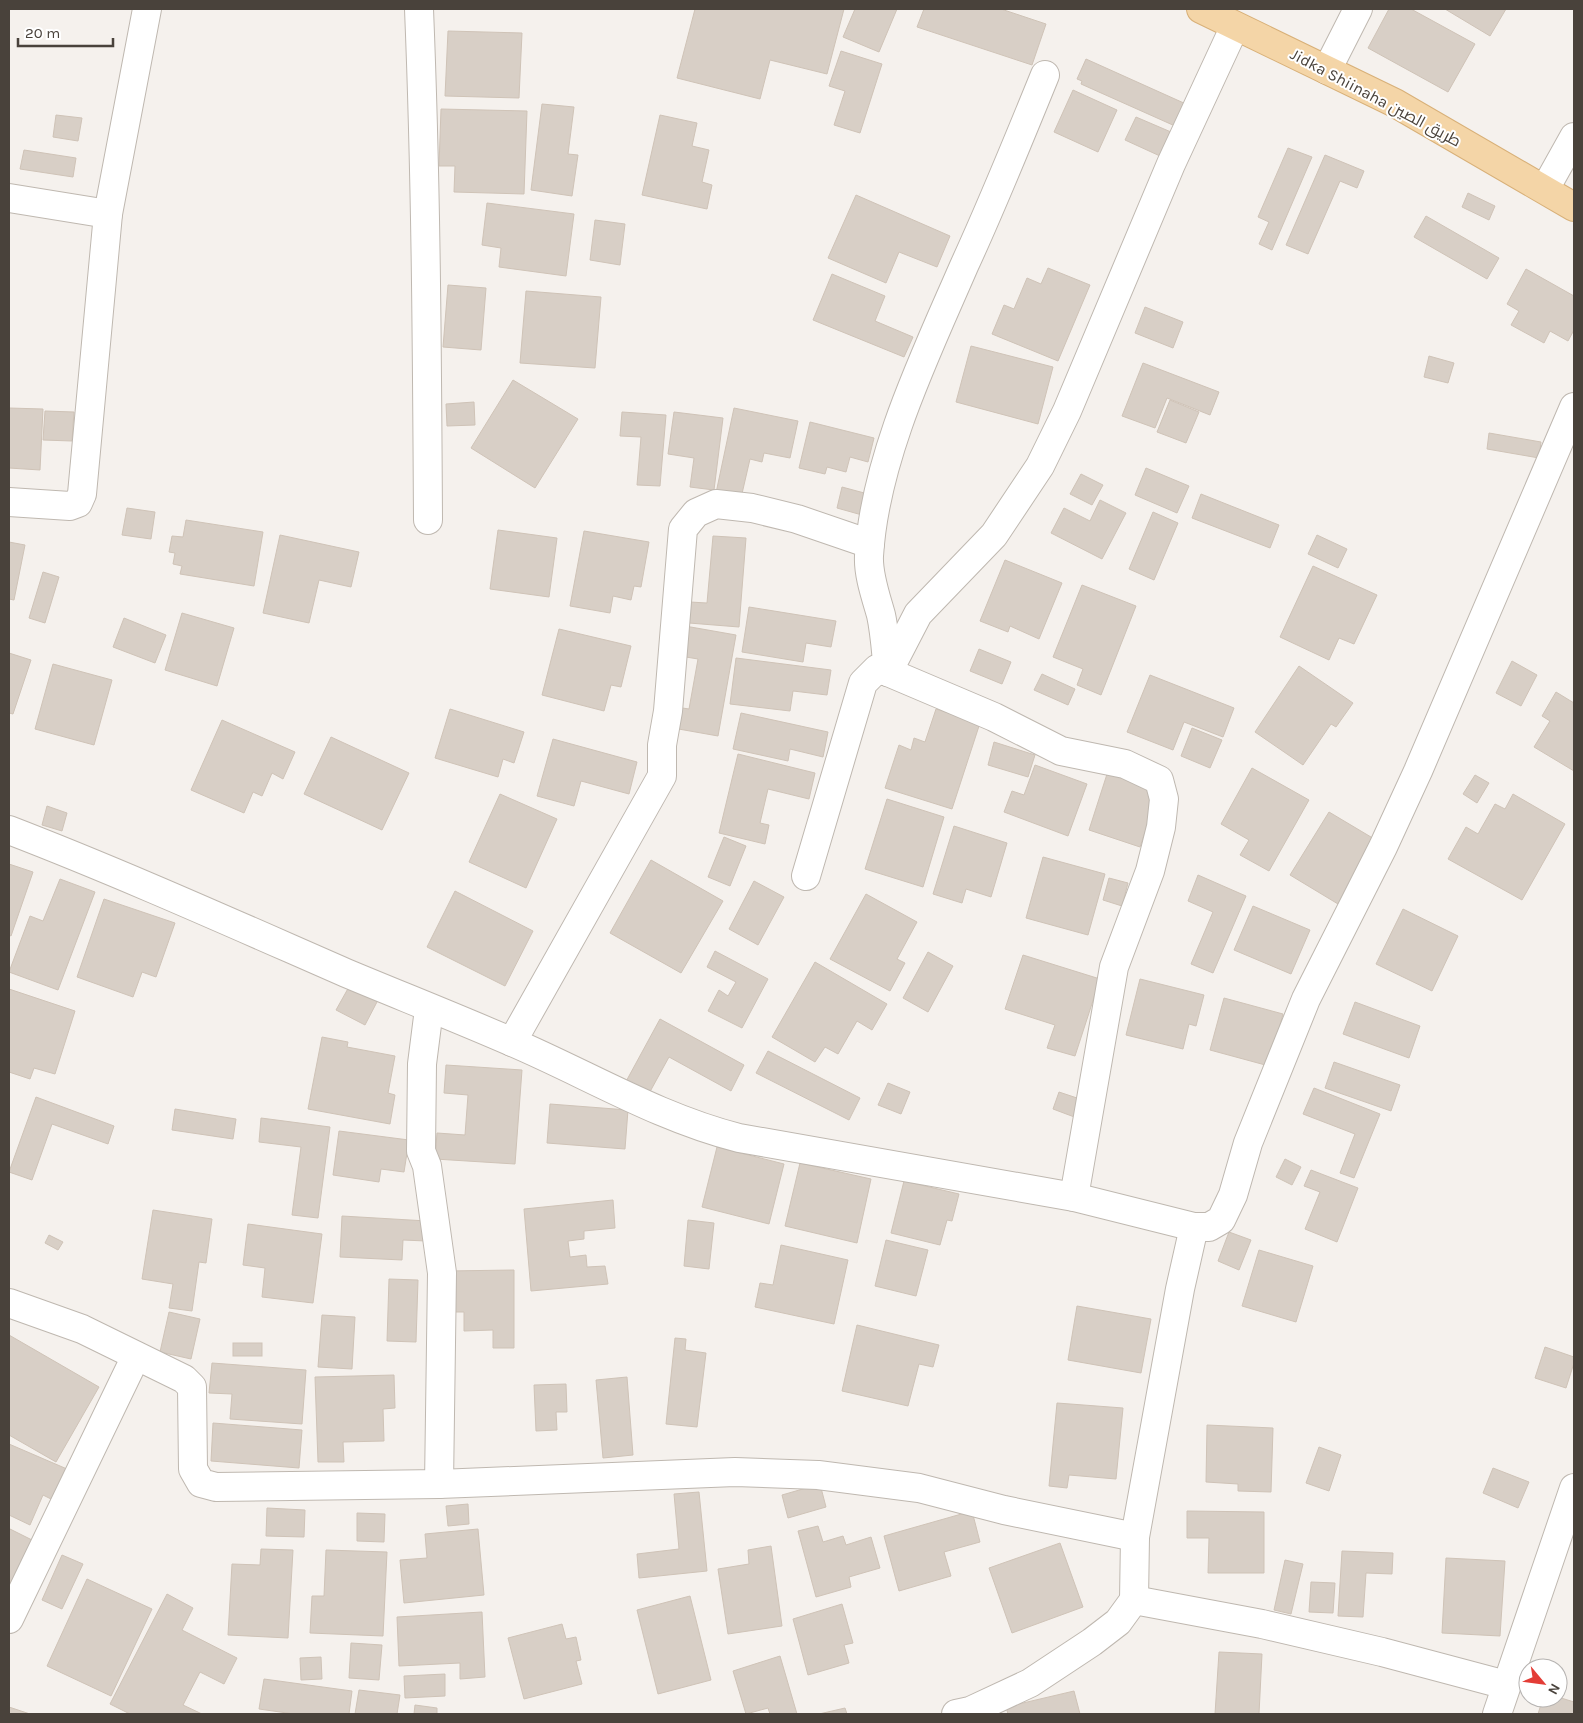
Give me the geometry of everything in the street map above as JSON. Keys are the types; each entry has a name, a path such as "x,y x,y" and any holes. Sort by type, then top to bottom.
{"main road":[{"name":"Jidka Shiinaha طريق الصين","path":"1201,9 1395,103 1574,206"}],"street":[{"path":"9,502 70,506 78,502 82,494 108,214 147,9"},
{"path":"419,9 425,176 428,520"},
{"path":"1327,70 1358,9"},
{"path":"888,672 918,614 994,536 1040,466 1067,410 1171,164 1235,26"},
{"path":"888,672 881,617 874,592 869,559 874,519 888,452 920,369 1001,184 1045,75"},
{"path":"1545,189 1574,137"},
{"path":"9,198 108,214"},
{"path":"9,830 94,863 512,1042 674,1117 709,1131 748,1140 1074,1197 1194,1227 1209,1227 1221,1220 1233,1195 1248,1143 1306,999 1383,848 1574,407"},
{"path":"512,1042 662,776 662,745 668,711 683,529 696,513 716,504 752,508 797,520 870,544"},
{"path":"806,876 863,684 877,669 994,717 1061,751 1125,764 1159,780 1164,799 1161,827 1150,871 1114,967 1074,1197"},
{"path":"429,1008 422,1064 421,1151 427,1166 442,1272 439,1484"},
{"path":"956,1714 970,1711 1030,1683 1099,1637 1118,1622 1134,1600 1135,1537 1180,1289 1194,1227"},
{"path":"9,1303 82,1328 184,1379 192,1387 193,1469 201,1483 216,1487 439,1484 735,1472 818,1475 919,1488 1004,1510 1135,1537"},
{"path":"9,1619 136,1356"},
{"path":"1497,1714 1574,1488"},
{"path":"1134,1600 1262,1624 1382,1652 1506,1685"}],"building":[{"path":"695,9 844,9 827,74 770,60 760,99 677,78"},
{"path":"855,9 897,9 879,52 843,37"},
{"path":"924,9 1001,9 1046,24 1032,65 917,27"},
{"path":"1389,9 1411,9 1475,44 1448,92 1368,48"},
{"path":"1445,9 1506,9 1490,36"},
{"path":"448,31 522,33 519,98 445,96"},
{"path":"841,51 882,64 860,133 834,125 845,91 829,86"},
{"path":"1086,59 1186,104 1175,126 1081,84 1082,81 1077,79"},
{"path":"1073,90 1117,110 1098,152 1054,132"},
{"path":"542,104 574,107 568,154 578,155 572,196 531,190"},
{"path":"441,109 527,111 524,194 454,192 455,166 439,166"},
{"path":"56,115 82,118 78,141 53,137"},
{"path":"660,115 697,123 692,146 709,150 702,182 712,185 707,209 642,195"},
{"path":"1136,117 1171,132 1160,156 1125,140"},
{"path":"1288,148 1312,157 1272,250 1259,244 1269,222 1258,217"},
{"path":"24,150 76,158 73,177 20,169"},
{"path":"1325,155 1364,171 1357,188 1340,181 1308,254 1286,245"},
{"path":"1468,193 1495,206 1489,220 1462,207"},
{"path":"856,195 950,236 937,267 899,252 886,283 828,258"},
{"path":"487,203 574,214 566,276 499,267 501,248 482,245"},
{"path":"1426,216 1499,258 1487,279 1414,237"},
{"path":"595,220 625,224 620,265 590,260"},
{"path":"1048,268 1090,285 1058,361 992,334 1004,305 1014,309 1027,278 1041,284"},
{"path":"1526,269 1574,296 1574,330 1568,341 1550,331 1544,343 1511,325 1519,311 1507,304"},
{"path":"832,274 885,296 875,321 913,337 904,357 813,320"},
{"path":"448,285 486,288 481,350 443,347"},
{"path":"526,291 601,297 595,368 520,363"},
{"path":"1145,307 1183,322 1173,348 1135,333"},
{"path":"971,346 1053,367 1038,424 956,402"},
{"path":"1429,356 1454,363 1448,383 1424,377"},
{"path":"1143,363 1219,392 1210,415 1167,398 1155,428 1122,416"},
{"path":"513,380 578,419 535,488 471,448"},
{"path":"1170,400 1199,412 1186,443 1157,432"},
{"path":"474,402 475,425 447,426 446,404"},
{"path":"9,408 43,409 40,470 9,468"},
{"path":"734,408 798,421 790,458 764,453 762,462 750,459 741,498 716,493"},
{"path":"45,411 74,412 72,441 43,440"},
{"path":"622,412 666,415 660,486 637,485 641,437 620,436"},
{"path":"674,412 723,418 714,490 690,487 694,458 668,454"},
{"path":"810,422 874,438 868,462 850,457 846,472 827,467 825,474 799,468"},
{"path":"1489,433 1541,442 1539,458 1487,449"},
{"path":"1146,468 1189,486 1177,513 1135,495"},
{"path":"1081,474 1103,485 1092,505 1070,494"},
{"path":"842,487 868,494 862,515 837,508"},
{"path":"1201,494 1279,525 1270,548 1192,518"},
{"path":"1100,500 1126,513 1102,559 1051,533 1064,508 1090,521"},
{"path":"127,508 155,512 151,539 122,535"},
{"path":"1153,512 1178,523 1154,580 1129,569"},
{"path":"186,520 263,532 254,586 180,574 182,566 173,564 175,553 169,552 172,536 183,537"},
{"path":"498,530 557,538 549,597 490,589"},
{"path":"584,531 649,542 641,587 634,586 631,600 613,596 610,613 570,606"},
{"path":"280,535 359,552 351,587 319,580 309,623 263,613"},
{"path":"1317,535 1347,549 1338,568 1308,554"},
{"path":"713,536 746,538 739,627 689,623 690,602 707,603"},
{"path":"9,542 25,545 14,600 9,599"},
{"path":"1005,560 1062,583 1039,639 1010,626 1008,632 980,621"},
{"path":"1313,566 1377,595 1354,644 1339,638 1329,660 1280,637"},
{"path":"43,572 59,577 45,623 29,618"},
{"path":"1082,585 1136,606 1101,695 1077,685 1083,669 1053,657"},
{"path":"749,607 836,621 831,647 806,643 803,662 742,652"},
{"path":"182,613 234,628 217,686 165,670"},
{"path":"124,618 166,635 155,663 113,647"},
{"path":"685,626 736,635 718,736 673,728 676,707 689,709 698,659 680,656"},
{"path":"559,629 631,646 621,687 611,685 604,711 542,695"},
{"path":"979,649 1011,662 1002,684 970,671"},
{"path":"9,653 31,660 13,714 9,713"},
{"path":"736,658 831,670 827,695 793,691 790,711 730,704"},
{"path":"1512,661 1537,675 1521,706 1496,693"},
{"path":"53,664 112,680 94,745 35,729"},
{"path":"1299,666 1353,703 1336,727 1331,724 1303,765 1255,732"},
{"path":"1042,674 1075,689 1068,705 1034,690"},
{"path":"1150,675 1234,708 1223,737 1184,722 1173,750 1127,732"},
{"path":"1556,692 1574,703 1574,771 1534,747 1550,721 1542,716"},
{"path":"450,709 524,732 514,763 503,759 498,777 435,758"},
{"path":"936,709 980,723 952,809 885,788 899,745 911,750 914,738 925,742"},
{"path":"741,713 828,732 823,757 790,749 788,761 733,749"},
{"path":"222,720 295,752 283,779 272,773 262,796 253,792 244,813 191,790"},
{"path":"1192,728 1222,740 1210,768 1181,756"},
{"path":"331,737 409,773 382,830 304,794"},
{"path":"553,739 637,762 629,794 581,781 574,806 537,796"},
{"path":"994,742 1035,755 1028,777 988,765"},
{"path":"738,754 815,773 809,799 768,789 760,823 769,825 765,844 719,833"},
{"path":"1035,765 1087,784 1068,836 1004,812 1012,791 1024,795"},
{"path":"1252,768 1309,800 1269,871 1240,855 1249,840 1221,824"},
{"path":"1108,771 1160,788 1140,847 1089,830"},
{"path":"1475,775 1489,783 1477,803 1463,794"},
{"path":"500,794 557,819 526,888 469,862"},
{"path":"1513,794 1565,824 1522,900 1448,859 1466,827 1478,834 1495,804 1505,809"},
{"path":"887,799 944,817 923,887 865,869"},
{"path":"47,806 67,813 62,831 42,825"},
{"path":"1329,812 1381,843 1343,907 1290,875"},
{"path":"954,826 1007,843 991,897 966,889 962,903 933,894"},
{"path":"724,837 746,846 730,886 708,877"},
{"path":"1043,857 1105,874 1088,935 1026,918"},
{"path":"651,860 723,901 681,973 610,933"},
{"path":"9,864 33,872 11,936 9,935"},
{"path":"1198,875 1246,896 1213,973 1191,964 1213,912 1188,901"},
{"path":"1109,878 1128,883 1122,906 1103,900"},
{"path":"60,879 95,892 58,990 9,972 30,916 43,921"},
{"path":"754,881 784,897 758,945 729,929"},
{"path":"455,891 533,931 505,986 427,947"},
{"path":"866,894 917,922 897,959 905,963 890,991 830,959"},
{"path":"104,899 175,923 156,977 142,972 133,997 77,977"},
{"path":"1253,906 1310,930 1291,974 1234,950"},
{"path":"1403,909 1458,936 1432,991 1376,964"},
{"path":"715,951 768,979 742,1028 708,1011 719,990 728,996 736,982 707,967"},
{"path":"928,952 953,966 928,1012 903,998"},
{"path":"1023,955 1100,979 1075,1056 1047,1048 1055,1025 1005,1009"},
{"path":"815,962 887,1004 872,1030 857,1021 838,1054 825,1047 815,1062 772,1037"},
{"path":"1140,979 1204,995 1196,1026 1189,1024 1183,1049 1126,1035"},
{"path":"350,985 378,1000 365,1025 336,1010"},
{"path":"9,989 75,1011 55,1074 34,1068 30,1079 9,1072"},
{"path":"1224,998 1283,1014 1269,1066 1210,1050"},
{"path":"1355,1002 1420,1026 1409,1058 1343,1034"},
{"path":"660,1019 744,1065 731,1091 669,1057 646,1099 623,1087"},
{"path":"322,1037 348,1042 347,1047 395,1056 388,1093 395,1095 390,1124 308,1109"},
{"path":"768,1051 860,1098 849,1120 756,1073"},
{"path":"1334,1062 1400,1085 1391,1111 1325,1088"},
{"path":"446,1065 522,1070 515,1164 435,1159 437,1133 465,1135 468,1095 444,1093"},
{"path":"888,1083 910,1092 901,1114 878,1105"},
{"path":"1314,1088 1380,1114 1354,1178 1340,1173 1355,1134 1303,1114"},
{"path":"1059,1092 1083,1100 1077,1118 1053,1109"},
{"path":"36,1097 114,1126 108,1144 52,1124 32,1180 9,1172"},
{"path":"550,1104 628,1110 625,1149 547,1143"},
{"path":"175,1109 236,1119 233,1139 172,1130"},
{"path":"261,1118 330,1127 318,1218 292,1215 301,1147 259,1142"},
{"path":"339,1131 409,1140 404,1172 381,1169 379,1182 333,1175"},
{"path":"717,1147 784,1164 769,1224 702,1207"},
{"path":"1285,1159 1301,1167 1292,1185 1276,1177"},
{"path":"800,1163 871,1179 857,1243 785,1226"},
{"path":"1311,1170 1358,1188 1337,1242 1305,1229 1320,1192 1304,1186"},
{"path":"904,1181 959,1194 952,1221 947,1220 940,1245 891,1233"},
{"path":"613,1200 615,1228 584,1231 584,1239 568,1241 570,1257 586,1255 587,1267 605,1266 608,1284 531,1291 524,1209"},
{"path":"153,1210 212,1219 206,1263 199,1262 192,1311 169,1308 173,1284 142,1279"},
{"path":"342,1216 427,1221 426,1241 403,1240 402,1260 340,1257"},
{"path":"688,1220 714,1223 709,1269 684,1266"},
{"path":"248,1224 322,1234 313,1303 262,1297 265,1268 243,1265"},
{"path":"1229,1232 1251,1240 1239,1270 1218,1261"},
{"path":"49,1235 63,1242 58,1250 45,1243"},
{"path":"886,1240 928,1250 916,1296 875,1286"},
{"path":"781,1245 848,1260 834,1324 755,1307 760,1283 773,1285"},
{"path":"1259,1250 1313,1266 1296,1322 1242,1306"},
{"path":"514,1270 514,1348 493,1348 493,1330 464,1331 464,1312 447,1312 447,1271"},
{"path":"389,1279 418,1280 416,1342 387,1341"},
{"path":"1077,1306 1151,1319 1141,1373 1068,1360"},
{"path":"169,1312 200,1319 191,1359 160,1352"},
{"path":"322,1315 355,1317 352,1369 318,1367"},
{"path":"857,1325 939,1345 933,1367 919,1364 908,1406 842,1391"},
{"path":"9,1335 99,1387 56,1462 9,1435"},
{"path":"675,1338 686,1339 685,1350 706,1353 697,1427 666,1424"},
{"path":"233,1343 262,1343 262,1356 233,1356"},
{"path":"1545,1347 1574,1357 1566,1388 1535,1378"},
{"path":"212,1363 306,1370 302,1424 230,1419 232,1394 209,1393"},
{"path":"394,1375 395,1408 383,1409 384,1441 343,1442 344,1462 318,1462 315,1377"},
{"path":"627,1377 633,1455 603,1458 596,1380"},
{"path":"566,1384 567,1412 556,1412 557,1430 536,1431 534,1385"},
{"path":"1057,1403 1123,1408 1116,1479 1069,1475 1067,1488 1049,1486"},
{"path":"213,1423 302,1430 299,1468 211,1461"},
{"path":"1207,1425 1273,1428 1271,1492 1238,1491 1238,1484 1206,1482"},
{"path":"9,1444 67,1469 53,1500 43,1495 30,1525 9,1515"},
{"path":"1319,1447 1341,1455 1329,1491 1306,1483"},
{"path":"1493,1468 1529,1482 1518,1508 1483,1493"},
{"path":"820,1484 826,1507 788,1518 782,1495"},
{"path":"699,1492 707,1571 639,1578 637,1554 679,1549 674,1494"},
{"path":"468,1504 469,1524 448,1526 446,1506"},
{"path":"267,1508 305,1510 304,1537 266,1536"},
{"path":"972,1511 980,1542 944,1552 951,1576 899,1591 884,1536"},
{"path":"1187,1511 1264,1512 1264,1573 1208,1573 1209,1538 1187,1538"},
{"path":"357,1513 385,1514 384,1542 357,1541"},
{"path":"818,1526 823,1542 843,1536 846,1545 871,1537 880,1568 849,1577 851,1587 816,1597 798,1531"},
{"path":"10,1529 32,1540 9,1586 9,1531"},
{"path":"478,1529 484,1595 404,1603 400,1560 427,1558 425,1534"},
{"path":"1060,1543 1083,1607 1012,1633 989,1568"},
{"path":"771,1546 782,1626 728,1634 718,1569 749,1564 748,1550"},
{"path":"261,1549 293,1550 288,1638 228,1635 232,1564 260,1565"},
{"path":"326,1550 387,1552 383,1636 310,1633 312,1596 324,1596"},
{"path":"1342,1551 1393,1553 1392,1574 1366,1573 1363,1617 1338,1616"},
{"path":"62,1555 83,1564 62,1609 42,1600"},
{"path":"1446,1558 1505,1561 1500,1636 1442,1633"},
{"path":"1285,1560 1303,1564 1291,1614 1274,1610"},
{"path":"87,1579 152,1609 111,1696 47,1666"},
{"path":"1311,1582 1335,1583 1333,1613 1309,1612"},
{"path":"167,1594 193,1608 182,1630 237,1658 224,1684 200,1672 183,1705 202,1714 130,1714 110,1704"},
{"path":"690,1596 711,1680 658,1694 637,1610"},
{"path":"842,1604 853,1643 844,1645 849,1663 808,1675 793,1619"},
{"path":"482,1612 485,1677 460,1679 460,1663 399,1666 397,1617"},
{"path":"562,1624 566,1639 576,1637 581,1660 576,1661 582,1684 524,1699 508,1638"},
{"path":"351,1643 382,1645 379,1680 349,1678"},
{"path":"1219,1652 1262,1654 1259,1714 1215,1714"},
{"path":"780,1656 797,1714 770,1714 768,1708 746,1714 733,1671"},
{"path":"321,1657 322,1679 301,1680 300,1658"},
{"path":"445,1674 445,1696 405,1698 404,1676"},
{"path":"264,1679 352,1691 349,1714 294,1714 259,1709"},
{"path":"359,1690 400,1695 397,1714 355,1714"},
{"path":"1074,1691 1080,1714 1008,1714 1006,1707"},
{"path":"1568,1700 1574,1702 1574,1714 1538,1714 1540,1708 1568,1708"},
{"path":"415,1705 437,1708 437,1714 414,1714"},
{"path":"9,1707 30,1714 9,1714"},
{"path":"845,1708 847,1714 819,1714"}]}
